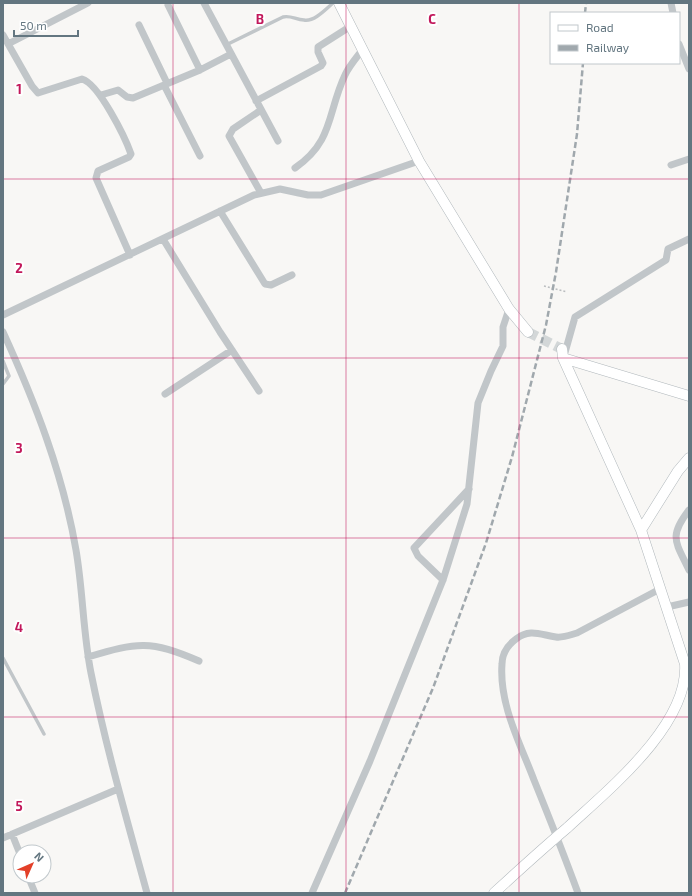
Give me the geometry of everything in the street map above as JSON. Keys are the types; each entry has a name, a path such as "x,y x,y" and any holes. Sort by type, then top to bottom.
{"main road":[{"path":"339,3 419,161 509,309 528,332"},
{"path":"563,354 689,396"},
{"path":"494,893 622,778 664,728 671,717 681,693 686,674 685,664 641,530 563,354"},
{"path":"641,530 678,471 689,458"}],"street":[{"path":"8,44 88,3"},
{"path":"204,3 278,141"},
{"path":"168,5 200,70"},
{"path":"138,25 200,156"},
{"path":"256,101 321,66 323,63 318,52 318,47 351,26"},
{"path":"3,35 32,86 38,93 82,79 91,84 101,95 131,154 129,157 98,171 96,178 130,255"},
{"path":"680,46 689,69"},
{"path":"295,168 312,155 320,146 329,125 346,73 363,50"},
{"path":"101,95 118,90 131,98 200,70 231,54"},
{"path":"261,110 232,130 229,136 261,193"},
{"path":"671,165 689,159"},
{"path":"3,315 220,211 261,193 280,189 308,195 321,195 419,161"},
{"path":"220,211 265,284 271,285 292,275"},
{"path":"163,239 259,391"},
{"path":"563,354 575,317 666,260 668,249 689,239"},
{"path":"312,893 370,761 442,580 467,504 478,404 503,346 503,327 509,309"},
{"path":"3,335 26,382 64,495 79,570 88,657 118,789 147,893"},
{"path":"165,394 232,350"},
{"path":"442,580 418,556 414,548 469,489"},
{"path":"689,510 678,523 676,538 689,570"},
{"path":"578,893 506,702 503,686 502,663 506,648 517,638 528,632 537,632 557,638 577,633 660,589"},
{"path":"666,607 689,602"},
{"path":"88,657 133,645 146,644 176,651 199,661"},
{"path":"3,838 118,789"},
{"path":"12,834 16,844"}],"lane":[{"path":"226,45 282,17 292,16 305,21 312,19 333,3"},
{"path":"3,361 9,376 3,384"},
{"path":"3,658 44,734"}],"path":[{"path":"544,286 567,292"}],"tunnel":[{"path":"528,332 562,349"}],"railway":[{"path":"585,12 586,3"},
{"path":"345,893 433,688 486,543 512,457 546,325 556,272 577,134 583,64"}]}
